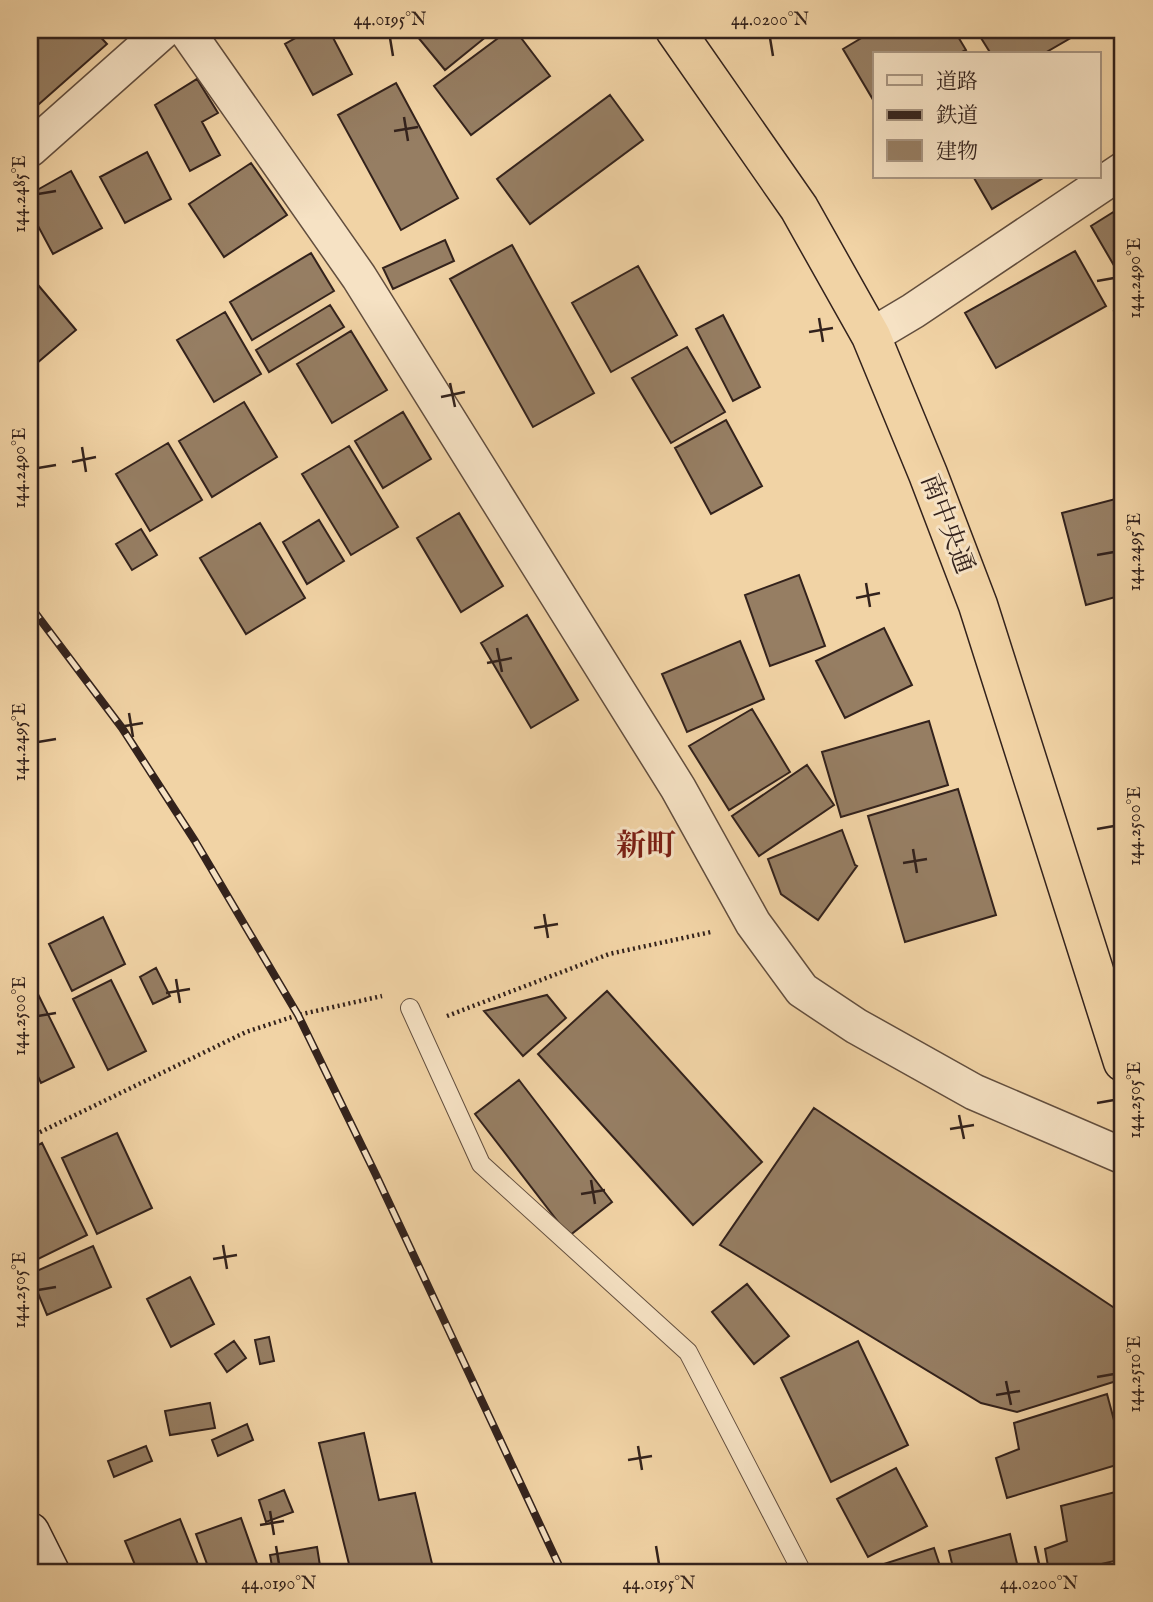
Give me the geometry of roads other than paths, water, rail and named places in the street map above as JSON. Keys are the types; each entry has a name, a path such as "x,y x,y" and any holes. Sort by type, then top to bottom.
{"highway":[{"name":"南中央通","path":"675,30 799,208 871,335 929,474 978,604 1123,1062"}],"street":[{"path":"30,149 164,30"},
{"path":"187,30 359,277 678,788 753,923 802,990 856,1026 974,1092 1123,1156"},
{"path":"871,335 913,311 1123,170"},
{"path":"30,1532 50,1572"}],"lane":[{"path":"410,1008 481,1164 688,1352 802,1572"}],"railway":[{"path":"30,606 122,728 195,841 298,1015 562,1572"}],"district":[{"name":"新町","path":"646,847"}]}
